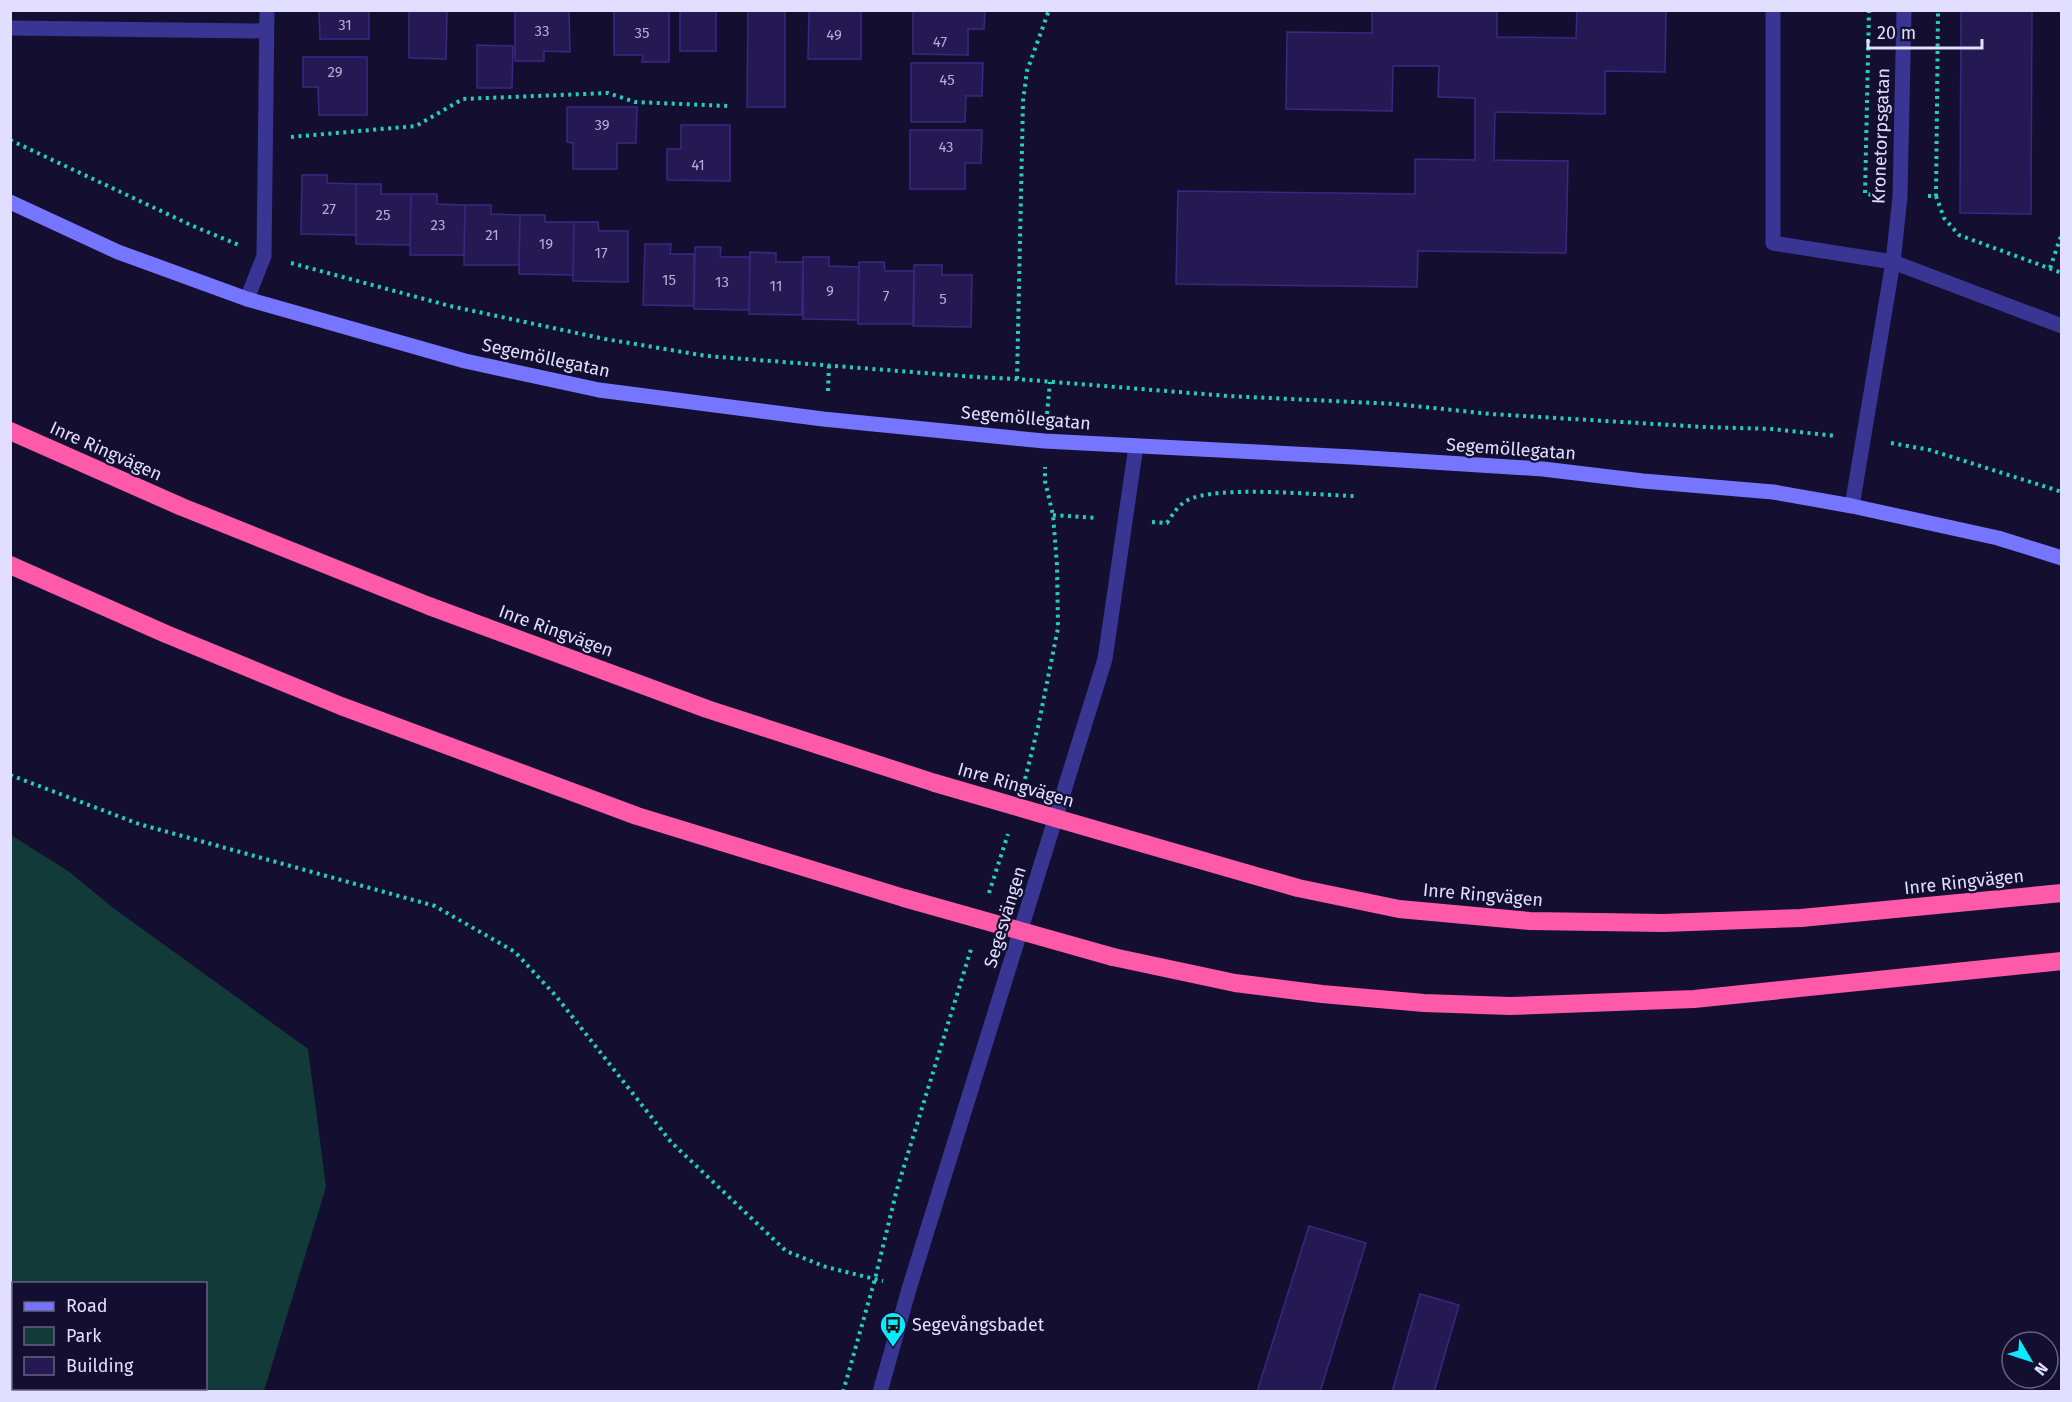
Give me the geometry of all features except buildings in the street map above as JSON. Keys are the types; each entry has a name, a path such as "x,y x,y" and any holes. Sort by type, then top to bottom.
{"highway":[{"name":"Inre Ringvägen","path":"10,431 182,507 429,606 707,709 935,783 1298,888 1388,906 1530,921 1664,923 1801,918 2061,893"},
{"path":"10,565 166,634 341,706 637,816 904,898 1113,957 1235,982 1322,994 1424,1003 1510,1006 1694,999 2061,961"}],"street":[{"path":"247,299 264,256 267,10"},
{"path":"1773,10 1773,243 1893,262 2061,326"},
{"name":"Kronetorpsgatan","path":"1852,506 1893,262 1900,197 1904,10"},
{"path":"10,28 266,31"},
{"name":"Segemöllegatan","path":"10,202 118,252 247,299 465,361 599,390 823,419 1044,441 1543,469 1643,481 1773,492 1852,506 1998,538 2061,558"},
{"name":"Segesvängen","path":"880,1392 909,1289 1105,659 1136,446"}],"path":[{"path":"1017,379 1023,101 1027,71 1048,10"},
{"path":"265,140 417,126 463,99 608,93 635,102 729,106"},
{"path":"10,140 193,226 264,256 450,306 605,339 707,356 1228,396 1395,404 1491,414 1772,429 1863,438 1930,450 2061,492"},
{"path":"1936,196 1944,218 1959,235 2061,273"},
{"path":"2050,268 2061,233"},
{"path":"828,391 829,365"},
{"path":"1023,786 1038,727 1058,628 1058,565 1053,515 1045,482 1044,441 1050,382"},
{"path":"1053,515 1167,524 1175,510 1188,500 1207,494 1354,496"},
{"path":"10,775 139,824 435,906 515,952 556,996 671,1142 786,1251 826,1267 875,1279"},
{"path":"989,895 1009,830"},
{"path":"843,1392 875,1279 897,1189 975,938"}],"green space":[{"path":"11,835 68,871 112,907 308,1049 326,1187 264,1391 11,1391"}],"place":[{"name":"Segevångsbadet","path":"893,1348"}]}
